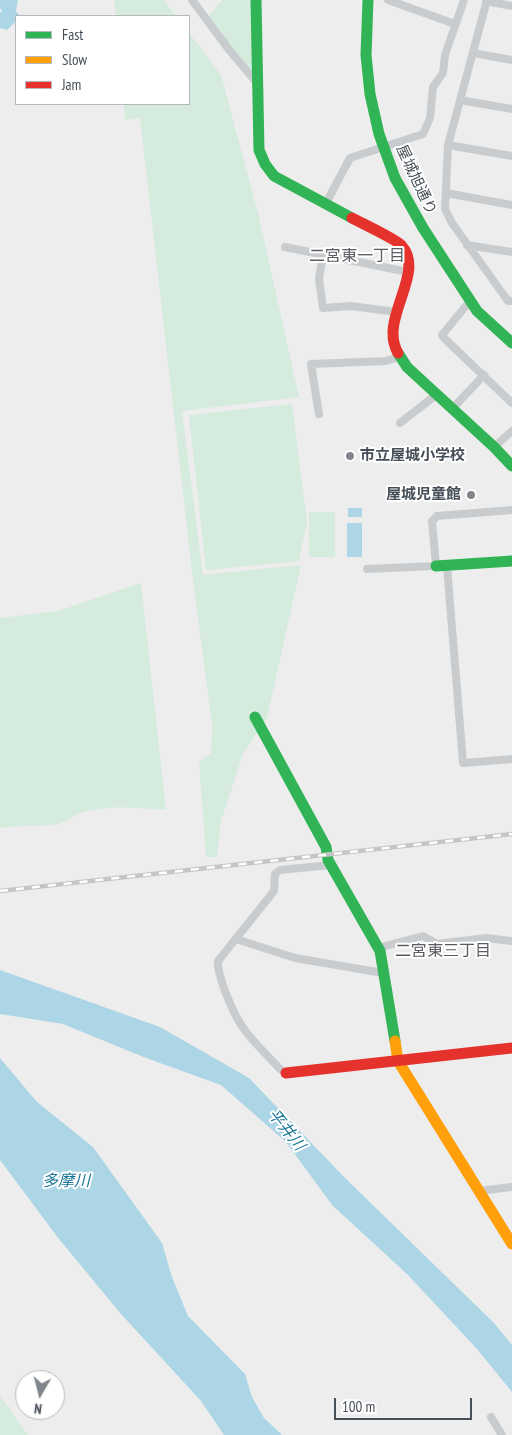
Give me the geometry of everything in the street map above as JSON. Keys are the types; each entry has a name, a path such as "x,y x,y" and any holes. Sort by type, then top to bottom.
{"street":[{"path":"192,0 230,51 257,83"},
{"path":"256,0 259,150 262,161 274,176 402,245 409,258 408,272 392,326 392,338 399,358 512,466"},
{"name":"屋城旭通り","path":"368,0 366,28 368,73 375,116 395,178 412,211 477,311 512,343"},
{"path":"388,0 455,24"},
{"path":"326,203 350,158 422,134 430,118 433,87 443,73 444,55 464,0"},
{"path":"512,6 487,1 448,145 445,209 448,217 467,245 508,300 512,301"},
{"path":"472,53 512,60"},
{"path":"460,100 512,109"},
{"path":"448,145 512,156"},
{"path":"446,193 512,205"},
{"path":"467,245 512,252"},
{"path":"285,247 408,272"},
{"path":"323,254 319,279 323,308 351,306 396,312"},
{"path":"470,301 442,335 512,403"},
{"path":"318,414 311,364 386,361 399,358"},
{"path":"452,409 484,375"},
{"path":"400,423 436,395"},
{"path":"494,448 512,431"},
{"path":"512,510 437,516 432,521 442,566 462,763 512,759"},
{"path":"367,569 512,561"},
{"path":"255,717 326,847 328,860 378,948 398,1061 512,1244"},
{"path":"331,865 280,870 275,874 274,891 218,961 225,991 243,1028 280,1069 286,1073 512,1048"},
{"path":"378,948 423,936 437,944 486,938 512,941"},
{"path":"236,939 296,958 383,973"},
{"path":"479,1191 512,1187"},
{"path":"491,1416 502,1435"}],"green space":[{"path":"114,0 164,0 175,15 116,15"},
{"path":"222,0 251,0 253,69 248,71 209,16"},
{"path":"190,34 221,75 258,213 299,397 182,411 203,575 301,565 267,718 243,754 221,821 217,857 206,857 199,762 211,753 212,725 192,572 140,118 125,120 124,105 190,105"},
{"path":"292,404 307,521 299,561 206,570 189,415"},
{"path":"309,512 335,512 335,557 309,557"},
{"path":"141,583 166,810 144,808 100,809 78,814 58,824 0,828 0,618 58,611"},
{"path":"0,1396 15,1417 15,1420 17,1420 28,1435 0,1435"}],"water":[{"path":"0,0 18,0 16,11 19,15 15,15 15,22 7,30 0,28 0,13 2,11"},
{"path":"348,508 362,508 362,517 348,517"},
{"path":"347,523 362,523 362,557 347,557"},
{"name":"平井川","path":"0,970 160,1027 249,1078 344,1177 494,1323 512,1345 512,1392 477,1349 407,1274 332,1205 286,1142 221,1085 146,1058 63,1024 0,1014"},
{"name":"多摩川","path":"0,1058 37,1102 93,1147 162,1243 172,1277 188,1316 245,1374 252,1397 264,1418 282,1435 224,1435 201,1401 121,1314 59,1239 0,1160"}],"railway":[{"path":"0,891 512,834"}],"traffic: fast":[{"path":"256,0 259,150 265,164 274,176 352,218"},
{"path":"368,0 366,55 370,94 379,134 395,178 423,228 477,311 512,343"},
{"path":"398,353 407,367 512,466"},
{"path":"436,566 512,561"},
{"path":"255,717 326,847 328,860 380,951 395,1041"}],"traffic: slow":[{"path":"395,1041 398,1061 512,1244"}],"traffic: jam":[{"path":"352,218 399,243 408,257 409,270 394,326 393,340 398,353"},
{"path":"286,1073 512,1048"}],"place":[{"name":"市立屋城小学校","path":"350,456"},
{"name":"屋城児童館","path":"471,495"}],"district":[{"name":"二宮東一丁目","path":"357,256"},
{"name":"二宮東三丁目","path":"443,951"}]}
